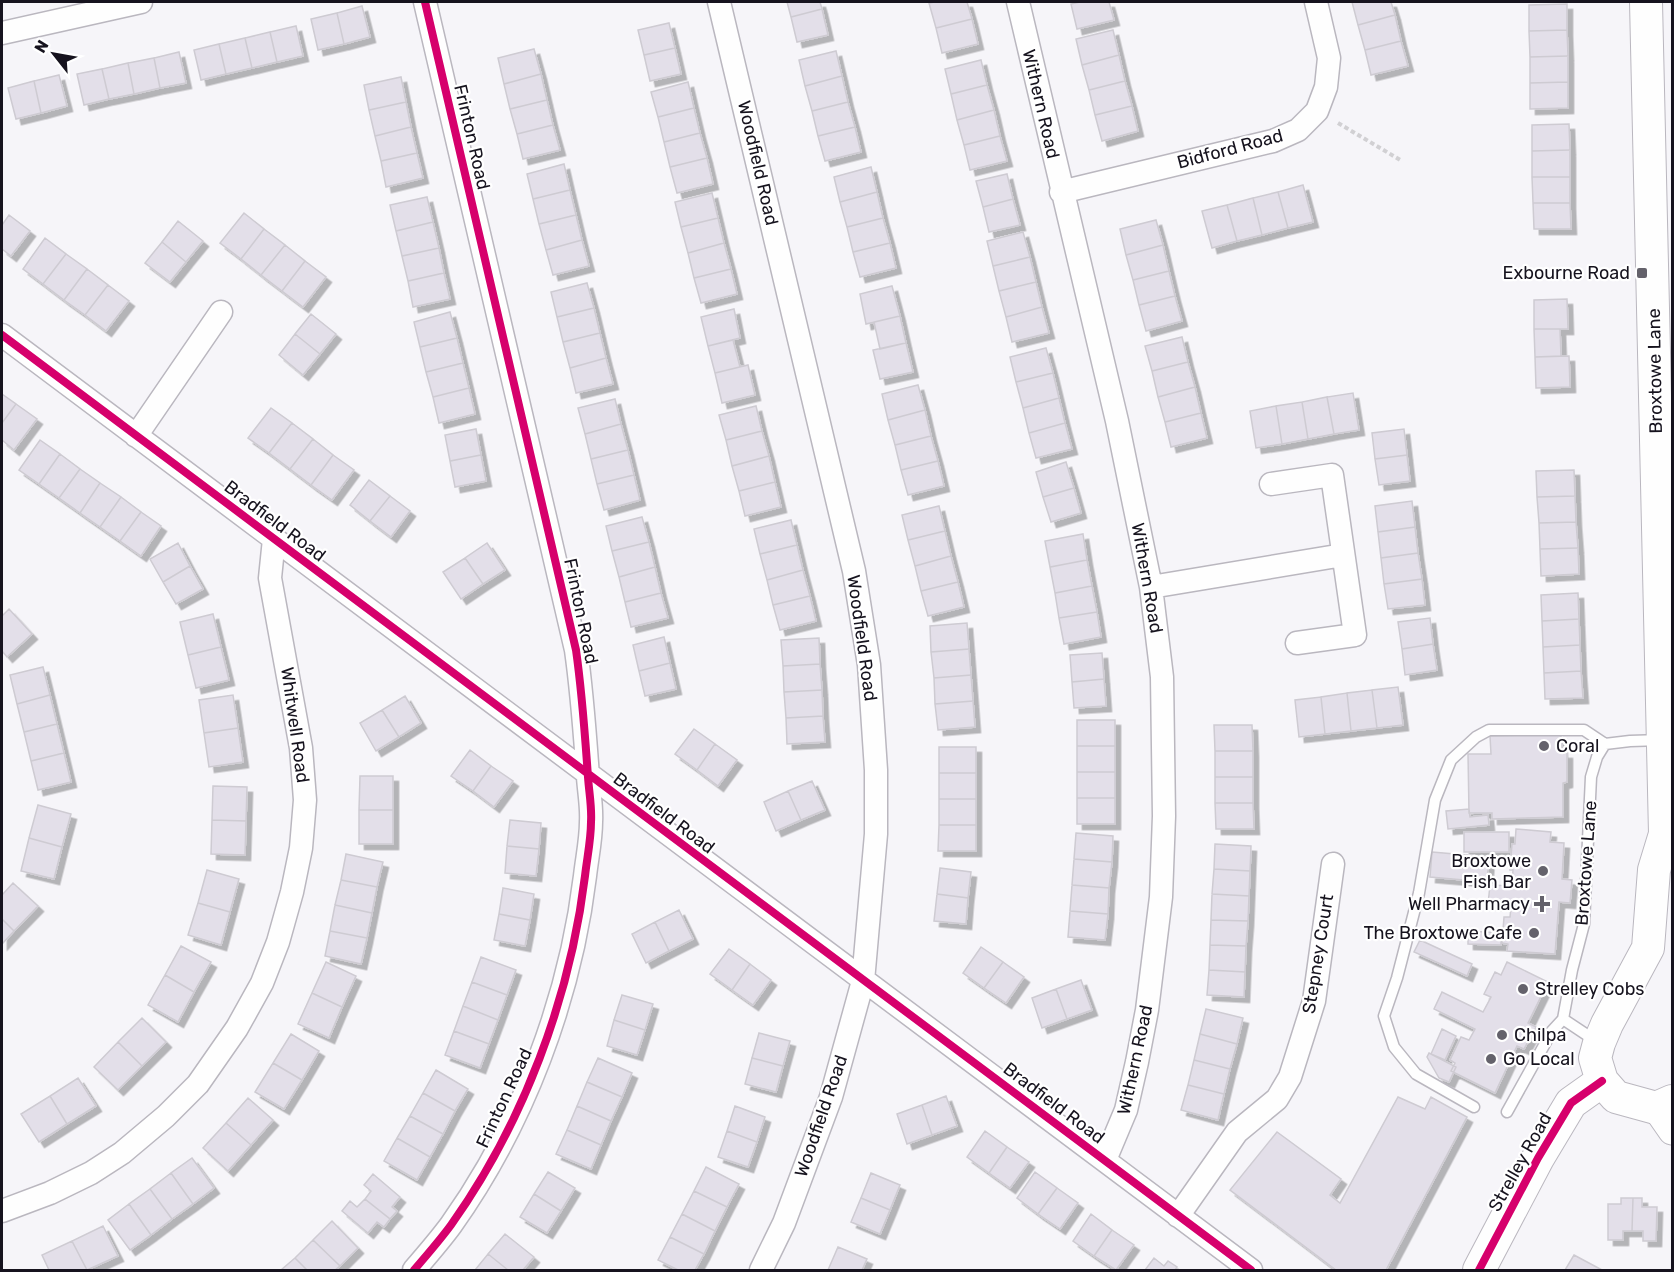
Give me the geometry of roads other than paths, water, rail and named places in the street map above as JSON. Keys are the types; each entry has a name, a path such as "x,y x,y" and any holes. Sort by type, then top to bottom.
{"main road":[{"name":"Broxtowe Lane","path":"1599,1042 1648,948 1654,870 1669,831 1662,740 1662,237 1646,2"},
{"path":"1599,1042 1595,1058 1602,1081 1616,1097 1667,1114"},
{"name":"Strelley Road","path":"1479,1270 1538,1158 1571,1103 1602,1081"}],"street":[{"path":"2,33 141,2"},
{"name":"Frinton Road","path":"414,1270 452,1224 495,1153 522,1101 543,1049 564,988 583,896 591,822 584,704 576,650 425,2"},
{"name":"Woodfield Road","path":"719,2 851,559 869,665 876,770 876,834 863,981 831,1097 784,1223 761,1270"},
{"name":"Withern Road","path":"1018,2 1061,192 1117,421 1150,587 1163,698 1164,816 1161,897 1147,1010 1126,1110 1105,1160"},
{"name":"Bidford Road","path":"1061,192 1273,141 1298,130 1317,111 1326,87 1329,58 1316,2"},
{"path":"136,436 221,312"},
{"name":"Bradfield Road","path":"2,335 1251,1270"},
{"path":"1271,484 1332,475 1355,635 1296,643"},
{"name":"Whitwell Road","path":"2,1211 91,1173 122,1153 166,1116 198,1083 237,1028 262,983 292,892 301,848 305,800 301,748 270,578 274,539"},
{"path":"1150,587 1343,555"},
{"name":"Stepney Court","path":"1178,1216 1237,1132 1277,1099 1290,1077 1314,1000 1333,864"}],"lane":[{"path":"1474,1107 1416,1074 1394,1047 1383,1016 1397,978 1419,893 1435,801 1451,760 1476,737 1488,730 1584,730 1605,744 1662,740"},
{"name":"Broxtowe Lane","path":"1572,970 1584,924 1592,777 1597,757 1605,744"},
{"name":"Strelley Road","path":"1507,1112 1552,1031 1563,1019 1572,970"},
{"path":"1563,1019 1599,1042"}],"place":[{"name":"Exbourne Road","path":"1642,273"},
{"name":"Coral","path":"1544,746"},
{"name":"Broxtowe Fish Bar","path":"1543,871"},
{"name":"Well Pharmacy","path":"1542,904"},
{"name":"The Broxtowe Cafe","path":"1534,933"},
{"name":"Strelley Cobs","path":"1523,989"},
{"name":"Chilpa","path":"1502,1035"},
{"name":"Go Local","path":"1491,1059"}]}
